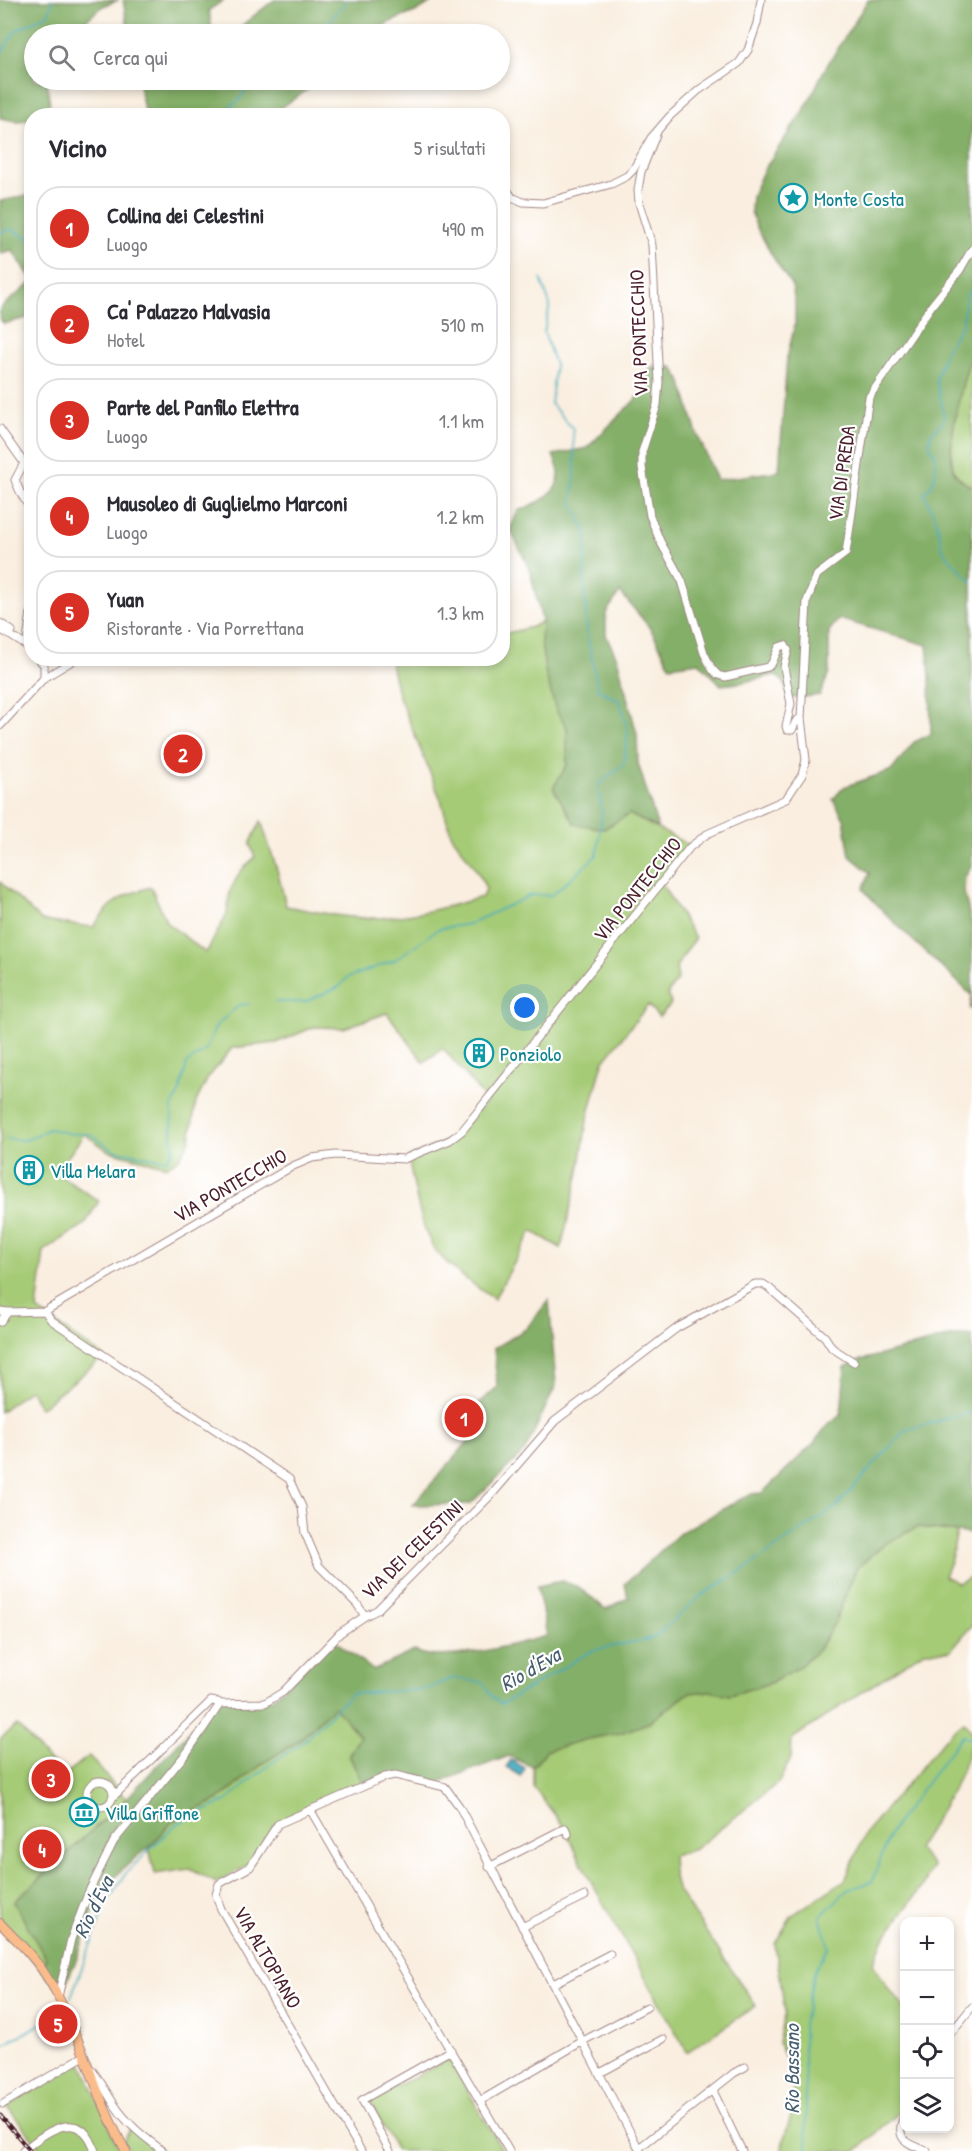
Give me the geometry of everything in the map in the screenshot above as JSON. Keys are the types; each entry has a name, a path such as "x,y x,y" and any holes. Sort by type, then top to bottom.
{"main road":[{"path":"0,1923 33,1958 58,1997 88,2065 107,2116 126,2151"}],"street":[{"path":"510,194 523,202 543,202 611,184 627,176 633,170 651,138 670,116 699,90 739,63 748,50 757,23 761,0"},
{"name":"VIA PONTECCHIO","path":"4,1312 45,1311 293,1166 312,1158 336,1155 404,1159 450,1140 462,1131 690,847 707,834 786,799 802,775 806,760 801,718 796,721 792,730 787,730 786,726 790,704 784,667 788,650 784,645 779,647 768,667 725,676 718,675 712,669 704,653 682,581 660,541 650,516 642,467 642,452 657,405 659,382 652,245 639,203 638,190 641,172 657,132"},
{"name":"VIA DI PREDA","path":"801,718 807,601 817,575 846,552 869,397 932,305 960,270 972,249"},
{"path":"0,429 24,458"},
{"path":"24,468 15,480 24,499"},
{"path":"0,623 24,642"},
{"path":"0,629 24,643"},
{"path":"44,666 44,678"},
{"path":"0,726 44,678 64,666"},
{"name":"VIA DEI CELESTINI","path":"220,1704 265,1703 283,1692 340,1633 378,1610 494,1492 555,1421 677,1328 755,1284 763,1284 769,1288 825,1337 832,1348 854,1362"},
{"path":"45,1311 51,1320 289,1479 302,1507 305,1533 320,1566 357,1604 365,1616"},
{"path":"0,1322 4,1312"},
{"path":"58,1997 71,1939 89,1891 114,1841 188,1751 220,1704 218,1701 211,1701 107,1805 99,1807 92,1804 87,1797 88,1789 94,1783 102,1782 116,1789 122,1789"},
{"name":"VIA ALTOPIANO","path":"361,2151 227,1919 216,1895 219,1884 250,1868 278,1824 384,1777 395,1775 445,1787 459,1806 639,2150"},
{"path":"110,1786 112,1798"},
{"path":"311,1811 509,2151"},
{"path":"489,1867 565,1828 568,1834"},
{"path":"522,1927 585,1896"},
{"path":"553,1984 610,1954"},
{"path":"480,2101 647,2007"},
{"path":"954,2029 972,2007"},
{"path":"600,2073 663,2039"},
{"path":"390,2151 362,2100 451,2050"},
{"path":"3,2104 84,2056"},
{"path":"88,2065 128,2123 163,2151"},
{"path":"639,2150 734,2073 745,2067"},
{"path":"713,2091 742,2151"},
{"path":"23,2151 52,2128 66,2125 88,2135 95,2151"},
{"path":"901,2133 902,2138 910,2145 927,2151"}],"green space":[{"path":"0,0 119,0 103,6 82,24 24,24 24,90 49,90 50,105 48,108 24,108 24,120 0,118"},
{"path":"123,0 224,0 209,10 211,24 127,24"},
{"path":"274,0 436,0 386,24 244,24"},
{"path":"868,0 972,0 972,350 956,413 951,449 955,474 972,486 972,865 965,877 964,892 972,925 972,996 902,931 863,889 870,873 850,856 844,819 833,799 844,787 892,770 914,742 931,734 927,645 839,619 829,631 829,673 820,695 788,699 784,682 775,675 721,685 699,662 670,666 650,628 620,592 606,613 606,635 617,658 637,734 638,763 658,828 629,814 604,829 575,824 553,788 567,765 567,728 556,710 546,675 541,643 542,621 530,570 510,529 518,511 544,498 555,488 559,474 553,455 587,448 646,389 651,367 673,367 682,383 696,431 717,480 779,471 787,357 795,325 795,303 792,286 756,226 751,212 752,196 763,171 807,105 823,72"},
{"path":"140,90 307,90 280,108 144,108"},
{"path":"24,196 24,268 12,250 0,254 0,201"},
{"path":"24,289 24,319 4,324 0,319 0,308"},
{"path":"972,350 972,486 970,486 956,474 952,464 952,449 956,414"},
{"path":"542,621 541,643 546,675 556,710 567,728 567,765 604,828 629,814 689,845 661,883 695,938 676,967 678,979 668,993 671,1004 659,1017 648,1005 603,1062 587,1121 579,1172 561,1248 532,1231 494,1299 463,1277 436,1251 422,1220 408,1158 452,1138 487,1101 443,1048 424,1062 387,1013 344,1028 314,1027 276,1043 232,1048 208,1078 196,1102 190,1140 179,1159 167,1166 109,1151 84,1134 56,1173 99,1201 85,1224 44,1251 37,1310 104,1357 40,1408 30,1389 0,1412 0,882 42,921 93,927 118,900 151,887 167,923 206,953 227,914 230,891 240,872 255,857 250,844 261,821 286,906 325,914 379,918 424,912 482,897 486,889 479,874 451,834 441,800 398,694 392,666 510,666 510,632 532,627"},
{"path":"549,1300 556,1385 525,1451 470,1504 413,1505 473,1436 464,1418 497,1387 494,1348 526,1329"},
{"path":"972,1336 972,1534 918,1527 884,1544 856,1569 834,1624 818,1650 800,1666 773,1682 730,1695 710,1691 689,1693 648,1723 620,1733 583,1740 546,1751 533,1767 509,1756 437,1783 394,1773 362,1782 349,1755 360,1736 334,1706 299,1741 266,1761 219,1799 172,1822 149,1848 116,1876 94,1909 62,1992 42,1970 46,1959 14,1902 126,1799 221,1697 256,1703 273,1698 334,1640 373,1670 414,1651 427,1655 461,1655 547,1636 537,1586 562,1581 578,1587 606,1609 628,1598 625,1584 681,1532 750,1494 762,1493 813,1444 829,1423 841,1415 845,1367 858,1361 944,1338"},
{"path":"918,1527 957,1532 951,1559 944,1576 958,1583 972,1576 972,1625 950,1651 924,1651 792,1739 791,1758 779,1782 695,1849 672,1856 677,1889 756,2006 687,2052 589,1878 562,1824 533,1787 533,1767 546,1751 583,1740 620,1733 648,1723 689,1693 710,1691 730,1695 773,1682 800,1666 818,1650 834,1624 856,1569 884,1544"},
{"path":"334,1706 360,1737 349,1755 362,1782 274,1826 252,1863 216,1883 190,1869 155,1874 149,1848 172,1822 219,1799 266,1761 299,1741"},
{"path":"964,1722 972,1734 966,1761 959,1777 917,1849 933,1866 924,1884 884,1938 873,1964 888,1988 900,2002 900,2112 856,2151 782,2151 793,2098 792,2081 778,2042 785,2012 775,1944 791,1916 845,1880 866,1832 951,1732"},
{"path":"17,1725 63,1776 89,1756 126,1799 14,1902 46,1959 42,1970 0,1923 0,1739"},
{"path":"449,2059 503,2151 397,2151 369,2100"},
{"path":"81,2061 120,2151 43,2151 7,2107"},
{"path":"130,2128 163,2151 131,2151 123,2142"}],"water":[{"path":"511,1760 525,1768 521,1776 506,1767"}],"waterway":[{"path":"29,24 48,14 53,0"},
{"path":"327,24 347,0"},
{"path":"0,56 15,31 24,26"},
{"path":"228,108 239,100 246,90"},
{"path":"0,233 10,229 24,236"},
{"path":"275,1002 305,1002 339,987 347,978 395,960 438,929 469,924 531,895 552,895 597,855 602,815 598,785 624,764 628,731 620,701 598,689 587,634 584,572 587,534 572,503 575,475 573,429 551,404 555,365 544,332 550,305 541,279"},
{"path":"972,288 966,297 962,324 945,352 936,379 944,418 930,434 930,447 935,455 936,471 931,486 924,493 936,519 943,550 972,582"},
{"path":"5,1139 26,1140 49,1129 72,1134 90,1134 114,1150 166,1160 174,1149 172,1107 180,1091 187,1063 206,1050 216,1026 239,1005 249,1004"},
{"name":"Rio d'Eva","path":"71,1997 105,1906 126,1873 175,1825 226,1801 269,1765 303,1742 351,1694 426,1689 453,1678 484,1683 492,1697 502,1704 593,1650 654,1638 699,1597 836,1507 905,1430 972,1412"},
{"name":"Rio Bassano","path":"807,2151 803,2024 815,1969 829,1947 820,1917 847,1890 872,1882 891,1831 962,1735 972,1740"},
{"name":"Rio d'Eva","path":"0,2047 55,2016"}],"railway":[{"path":"0,2115 30,2151"}],"place":[{"name":"Monte Costa","path":"793,198"},
{"name":"Ca' Palazzo Malvasia","path":"183,754"},
{"name":"Ponziolo","path":"479,1053"},
{"name":"Villa Melara","path":"29,1170"},
{"name":"Collina dei Celestini","path":"464,1418"},
{"name":"Parte del Panfilo Elettra","path":"51,1779"},
{"name":"Villa Griffone","path":"84,1812"},
{"name":"Mausoleo di Guglielmo Marconi","path":"42,1849"},
{"name":"Yuan","path":"58,2024"}]}
